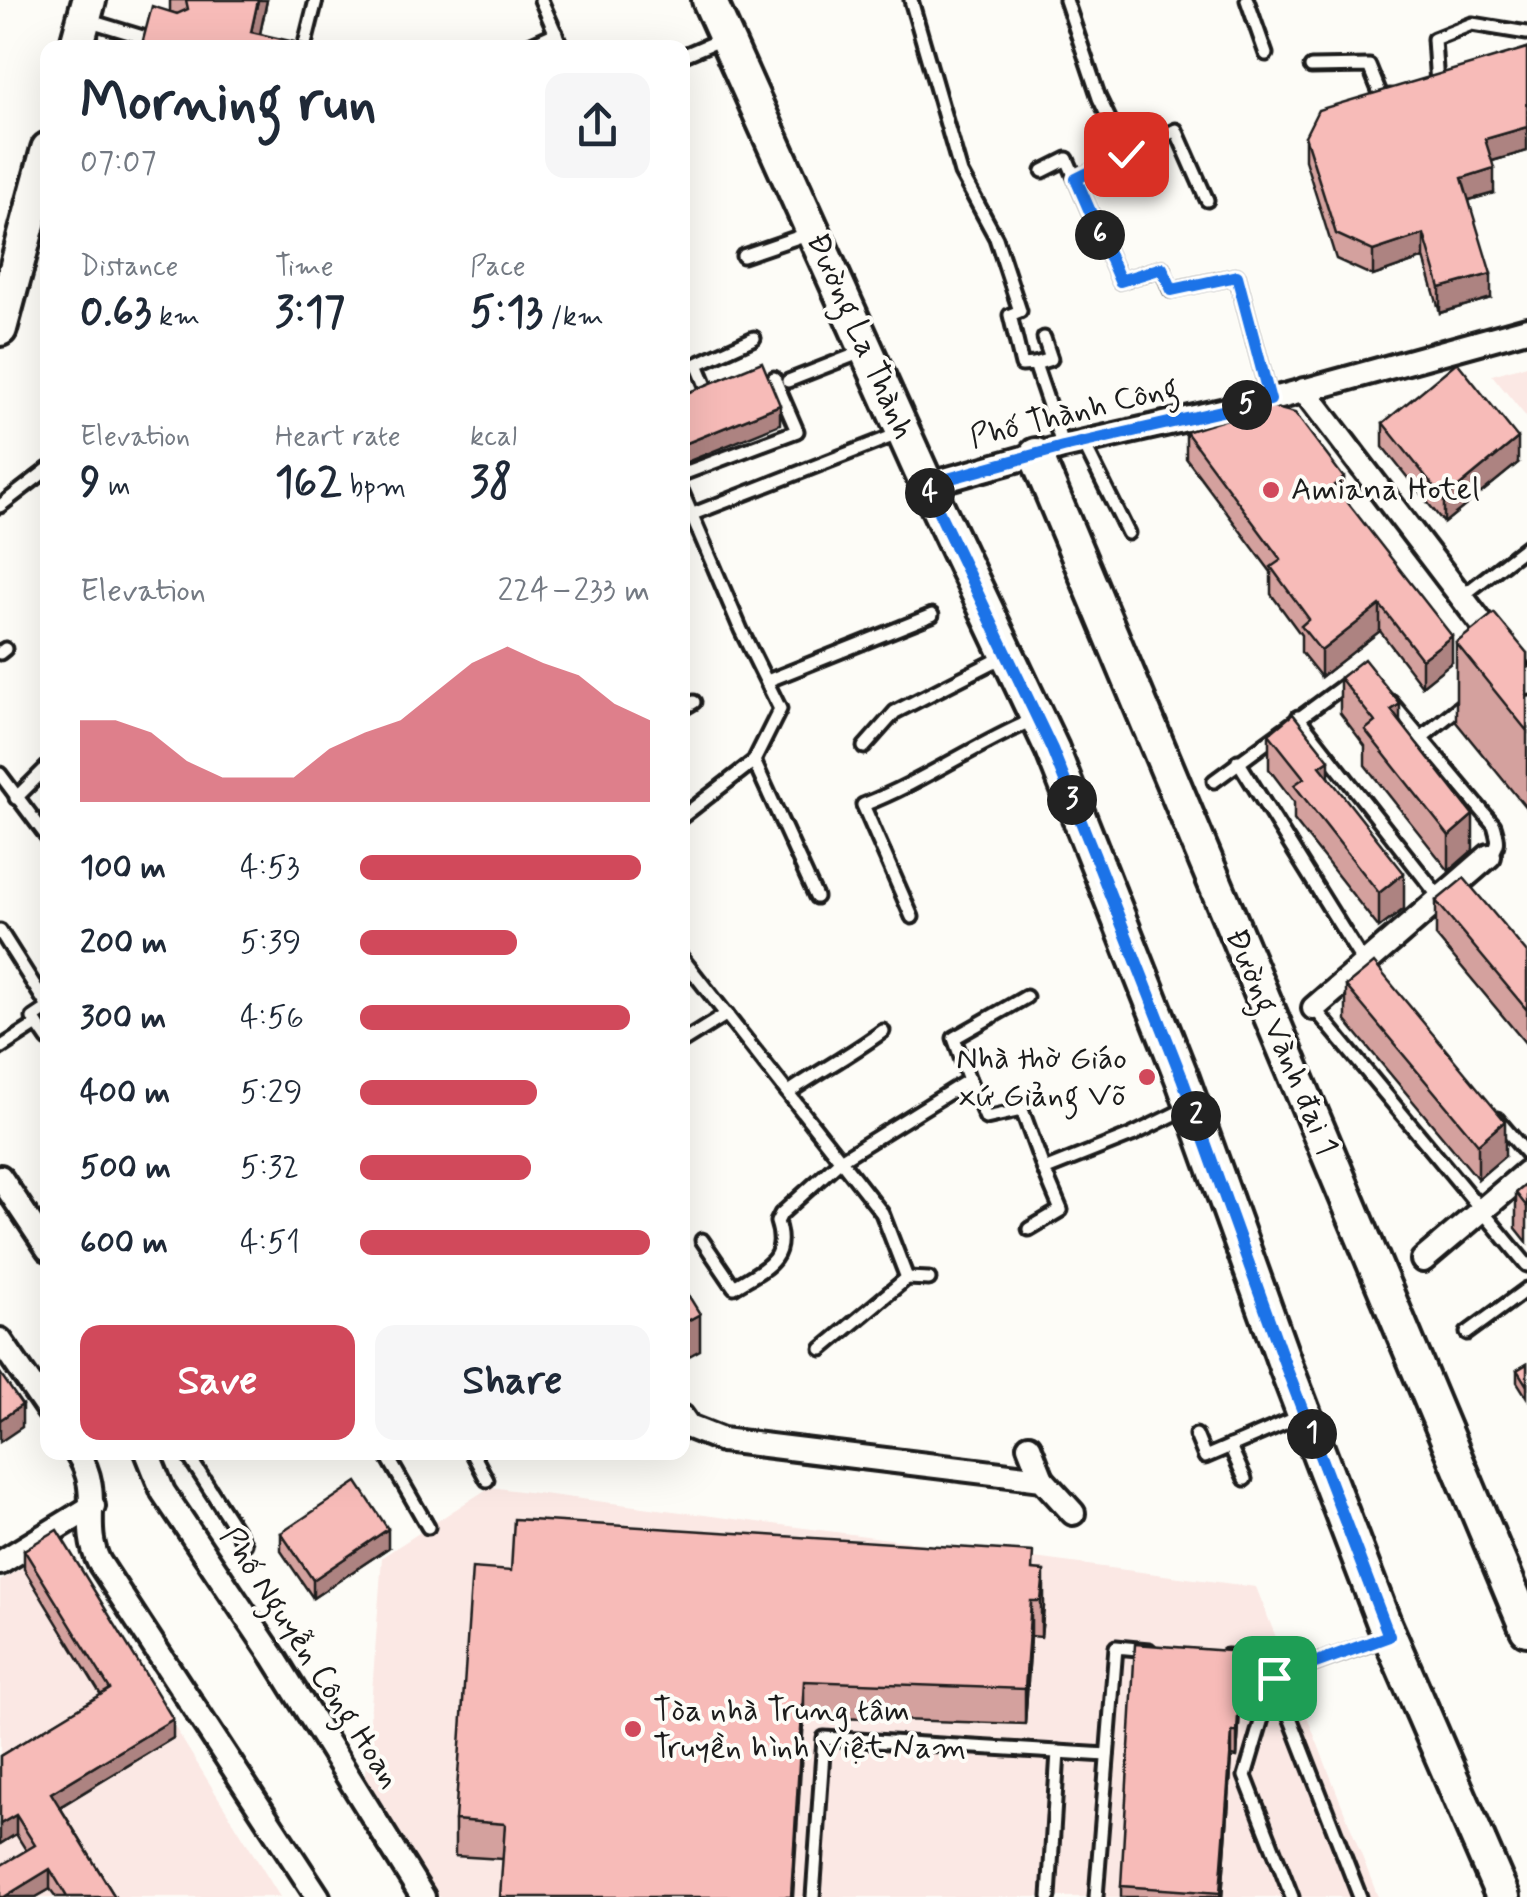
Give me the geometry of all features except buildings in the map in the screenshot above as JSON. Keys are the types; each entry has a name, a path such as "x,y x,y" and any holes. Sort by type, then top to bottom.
{"main road":[{"name":"Đường La Thành","path":"709,0 926,485 1036,718 1098,864 1389,1636 1502,1897"},
{"path":"0,328 40,186"},
{"name":"Đường Vành đai 1","path":"1061,448 1527,1629"}],"street":[{"name":"Phố Thành Công","path":"926,485 1061,448 1270,400 1527,329"},
{"path":"1304,390 1461,597 1512,675"},
{"path":"1314,1008 1371,972 1440,898 1489,856"},
{"path":"1423,1260 1527,1172"},
{"path":"0,1178 40,1237"},
{"path":"0,1340 40,1398"},
{"path":"690,1426 736,1443 1042,1480"},
{"path":"1029,1446 1042,1480 1073,1514"},
{"path":"84,1460 91,1482 90,1534 99,1562 318,1897"},
{"name":"Phố Nguyễn Công Hoan","path":"149,1460 163,1492 272,1656 423,1897"},
{"path":"0,1563 93,1506"}],"lane":[{"path":"306,40 316,0"},
{"path":"540,0 559,40"},
{"path":"911,0 961,173 996,238 1010,275 1020,310 1010,316 1022,365 1051,358 1044,338"},
{"path":"1066,0 1100,98 1126,154"},
{"path":"1247,0 1266,54"},
{"path":"83,22 149,40"},
{"path":"1420,89 1439,85 1434,39 1472,24 1527,33"},
{"path":"541,40 556,33"},
{"path":"690,53 726,37"},
{"path":"1311,68 1369,66 1382,98 1401,94"},
{"path":"1076,179 1176,130 1208,200"},
{"path":"1043,171 1067,160 1120,281 1162,268 1172,290 1237,276 1270,400"},
{"path":"743,256 814,232"},
{"path":"690,401 709,393 697,364 754,338"},
{"path":"788,380 866,350"},
{"path":"1035,364 1061,448 1128,533"},
{"path":"690,471 797,431 774,378"},
{"path":"693,514 903,432"},
{"path":"0,506 40,475"},
{"path":"690,508 741,630 780,709 754,762 690,810"},
{"path":"1461,597 1527,546"},
{"path":"768,681 932,615"},
{"path":"864,748 896,712 1006,655"},
{"path":"1214,780 1360,675"},
{"path":"1421,738 1482,690"},
{"path":"1387,697 1494,826 1498,848 1489,856"},
{"path":"1298,717 1440,898"},
{"path":"912,916 863,805 906,788 982,742 1036,718"},
{"path":"754,762 816,897"},
{"path":"1238,762 1371,972"},
{"path":"0,774 40,828"},
{"path":"16,798 40,774"},
{"path":"0,931 40,994"},
{"path":"690,968 882,1214 907,1278"},
{"path":"1026,996 954,1038 986,1118 1022,1110 1061,1210 1029,1229"},
{"path":"1314,1008 1527,1265"},
{"path":"40,1012 32,1018 40,1028"},
{"path":"690,1037 726,1014"},
{"path":"0,1048 37,1024"},
{"path":"788,1092 839,1064 883,1031"},
{"path":"702,1240 734,1287 776,1258 783,1241 777,1222 781,1214 842,1159 969,1080"},
{"path":"1044,1170 1192,1106"},
{"path":"1490,1110 1527,1154"},
{"path":"822,1349 907,1278 929,1279"},
{"path":"1467,1333 1527,1289"},
{"path":"1196,1435 1205,1457 1305,1414"},
{"path":"1230,1446 1245,1479"},
{"path":"191,1460 245,1544"},
{"path":"390,1460 428,1527"},
{"path":"477,1460 488,1480"},
{"path":"1274,1678 1389,1636"},
{"path":"1096,1897 1116,1648 1172,1652"},
{"path":"1210,1654 1267,1658 1360,1897"},
{"path":"1274,1678 1245,1776 1292,1897"},
{"path":"814,1897 824,1738 1107,1755"},
{"path":"1049,1897 1058,1752"}],"shaded area":[{"path":"1527,365 1527,418 1492,375"},
{"path":"490,1487 1256,1587 1378,1897 433,1897 365,1786 382,1557"},
{"path":"62,1543 280,1897 0,1897 0,1581"}],"place":[{"name":"Amiana Hotel","path":"1271,490"},
{"name":"Nhà thờ Giáo xứ Giảng Võ","path":"1147,1077"},
{"name":"Tòa nhà Trung tâm Truyền hình Việt Nam","path":"633,1729"}],"route":[{"path":"1126,154 1076,179 1120,281 1162,268 1172,290 1237,276 1270,400 1063,447 926,485 1052,749 1182,1078 1286,1367 1389,1636 1274,1678"}]}
